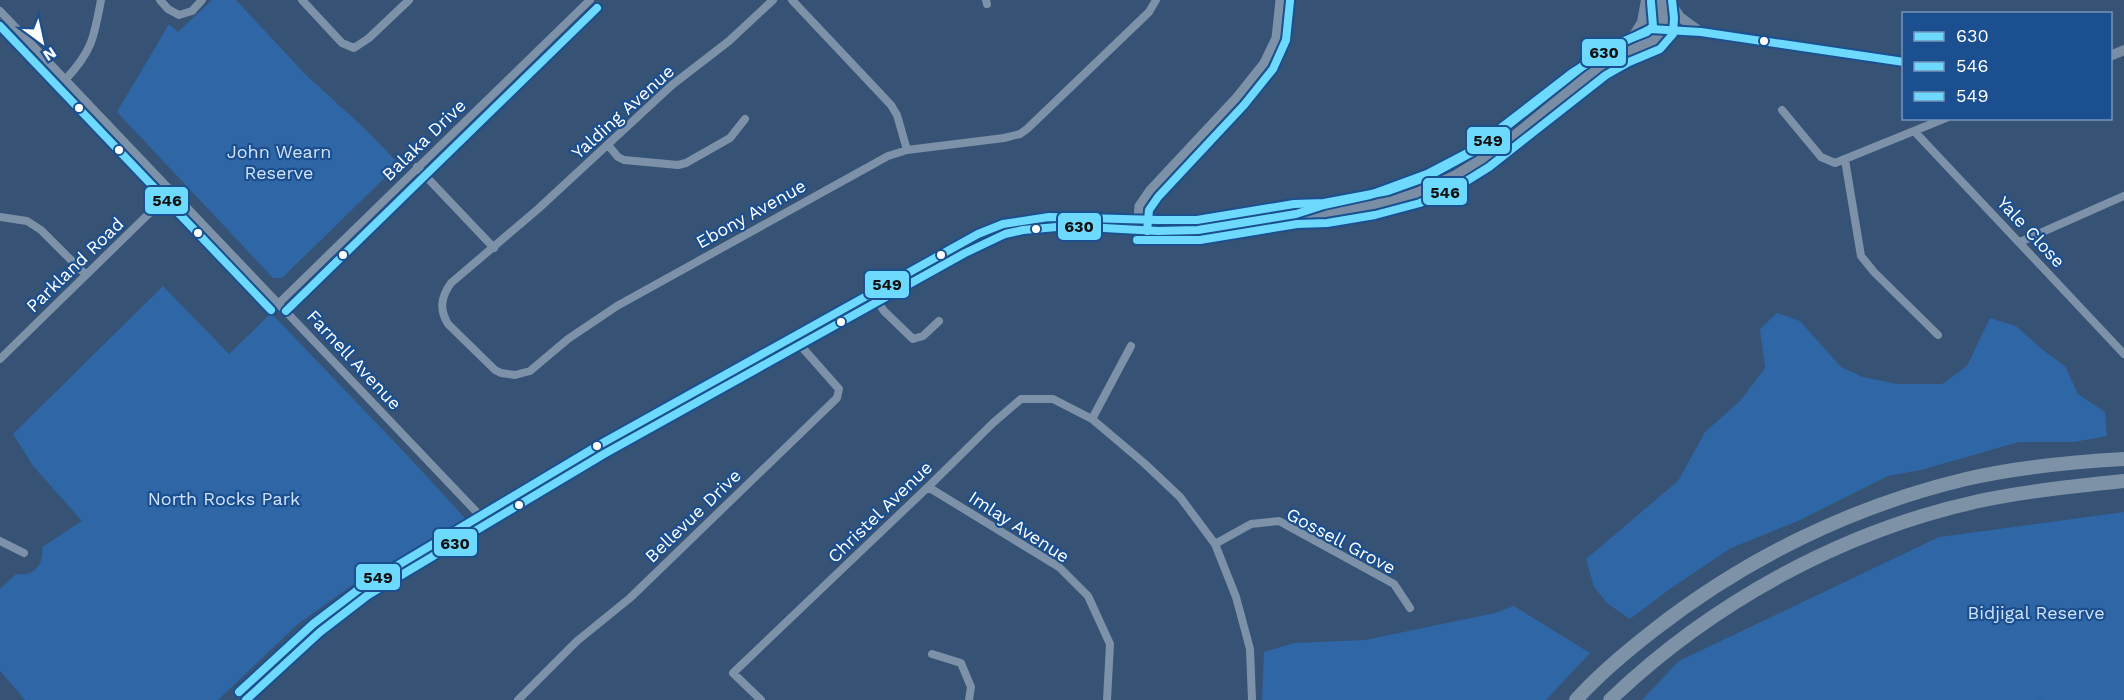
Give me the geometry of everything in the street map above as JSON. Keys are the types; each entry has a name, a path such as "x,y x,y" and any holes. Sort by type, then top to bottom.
{"highway":[{"path":"1576,700 1627,652 1716,585 1768,555 1824,527 1868,509 1967,479 2085,460 2124,459"},
{"path":"1610,700 1649,665 1699,628 1768,583 1826,553 1868,535 1914,519 1978,502 2026,493 2124,481"}],"main road":[{"path":"1632,37 1642,22 1646,0"},
{"path":"1652,0 1656,19 1663,31"},
{"path":"246,700 287,661 352,606 613,448 982,244 1005,234 1059,226 1198,230 1296,214 1325,213 1373,205 1416,193 1445,180 1499,148 1600,66 1624,51 1653,41 1663,31 1664,18 1661,0"},
{"path":"1668,0 1680,17 1701,32"},
{"path":"1296,214 1370,195 1441,168 1487,140 1572,73 1632,37 1650,29 1701,32 1902,62"}],"street":[{"path":"66,79 90,49 101,0"},
{"path":"160,0 168,9 176,14 184,15 192,11 202,0"},
{"path":"303,0 342,43 354,48 369,38 409,0"},
{"name":"Balaka Drive","path":"279,303 590,0"},
{"name":"Yalding Avenue","path":"494,248 672,85 729,41 773,0"},
{"path":"792,0 891,105 897,115 907,150"},
{"name":"Ebony Avenue","path":"494,248 451,283 443,297 442,311 448,324 490,366 501,373 515,375 530,371 568,339 616,306 888,156 907,150 1020,134 1149,12 1156,0"},
{"path":"1137,230 1139,206 1150,190 1236,98 1264,63 1276,38 1280,0"},
{"name":"Farnell Avenue","path":"0,11 487,523"},
{"path":"1782,110 1821,156 1835,163 1942,120"},
{"path":"608,145 618,157 624,160 678,165 686,163 730,138 745,119"},
{"name":"Yale Close","path":"1915,132 2124,354"},
{"path":"1845,160 1861,256 1874,272 1938,335"},
{"path":"417,167 494,248"},
{"name":"Parkland Road","path":"0,359 171,192"},
{"path":"2020,242 2124,196"},
{"path":"0,217 27,221 41,230 86,275"},
{"path":"878,302 913,339 923,336 939,321"},
{"name":"Bellevue Drive","path":"518,700 577,641 630,598 837,398 839,389 800,345"},
{"path":"1092,418 1131,346"},
{"name":"Christel Avenue","path":"761,700 733,673 993,423 1021,399 1053,399 1092,418 1180,497 1215,544 1236,597 1250,649 1252,700"},
{"name":"Imlay Avenue","path":"928,487 1059,567 1088,597 1110,644 1107,700"},
{"name":"Gossell Grove","path":"1215,544 1251,524 1279,521 1394,584 1410,608"},
{"path":"0,541 24,553"},
{"path":"932,654 961,663 971,687 969,700"}],"green space":[{"name":"John Wearn Reserve","path":"212,0 236,0 306,75 363,127 399,164 282,278 273,278 117,112 169,24 178,32"},
{"name":"North Rocks Park","path":"163,286 229,354 271,313 465,518 444,533 351,586 298,624 218,700 25,700 0,671 0,589 16,574 28,573 37,568 40,564 42,547 82,521 33,466 13,434"},
{"path":"1777,313 1800,321 1841,367 1863,377 1897,384 1942,384 1967,366 1990,318 2016,326 2065,366 2078,394 2105,412 2107,436 2074,442 2019,442 1921,470 1888,476 1798,521 1731,548 1630,619 1608,604 1594,587 1586,559 1678,481 1705,432 1740,401 1765,368 1760,329"},
{"name":"Bidjigal Reserve","path":"2124,512 2124,700 1642,700 1679,661 1939,537"},
{"path":"1514,606 1590,653 1546,700 1262,700 1264,652 1294,643 1365,640 1495,613"}],"transit line":[{"name":"546","path":"1137,240 1200,240 1297,224 1327,223 1375,215 1420,203 1460,185 1489,167 1606,75 1660,49 1673,34 1672,0"},
{"name":"546","path":"1147,231 1149,210 1158,197 1244,105 1273,69 1286,40 1290,1"},
{"name":"549","path":"239,692 313,624 363,586 599,445 978,234 1003,224 1049,217 1197,220 1294,204 1324,203 1388,191 1427,177 1478,149 1593,58 1619,43 1647,32 1653,26 1651,2"},
{"name":"546","path":"286,311 597,8"},
{"name":"546","path":"0,26 271,310"},
{"name":"630","path":"246,700 320,632 368,595 604,454 965,253 1005,234 1068,226 1158,231 1198,230 1296,214 1370,195 1427,174 1471,151 1572,73 1615,46 1650,29 1701,32 1902,62"}]}
